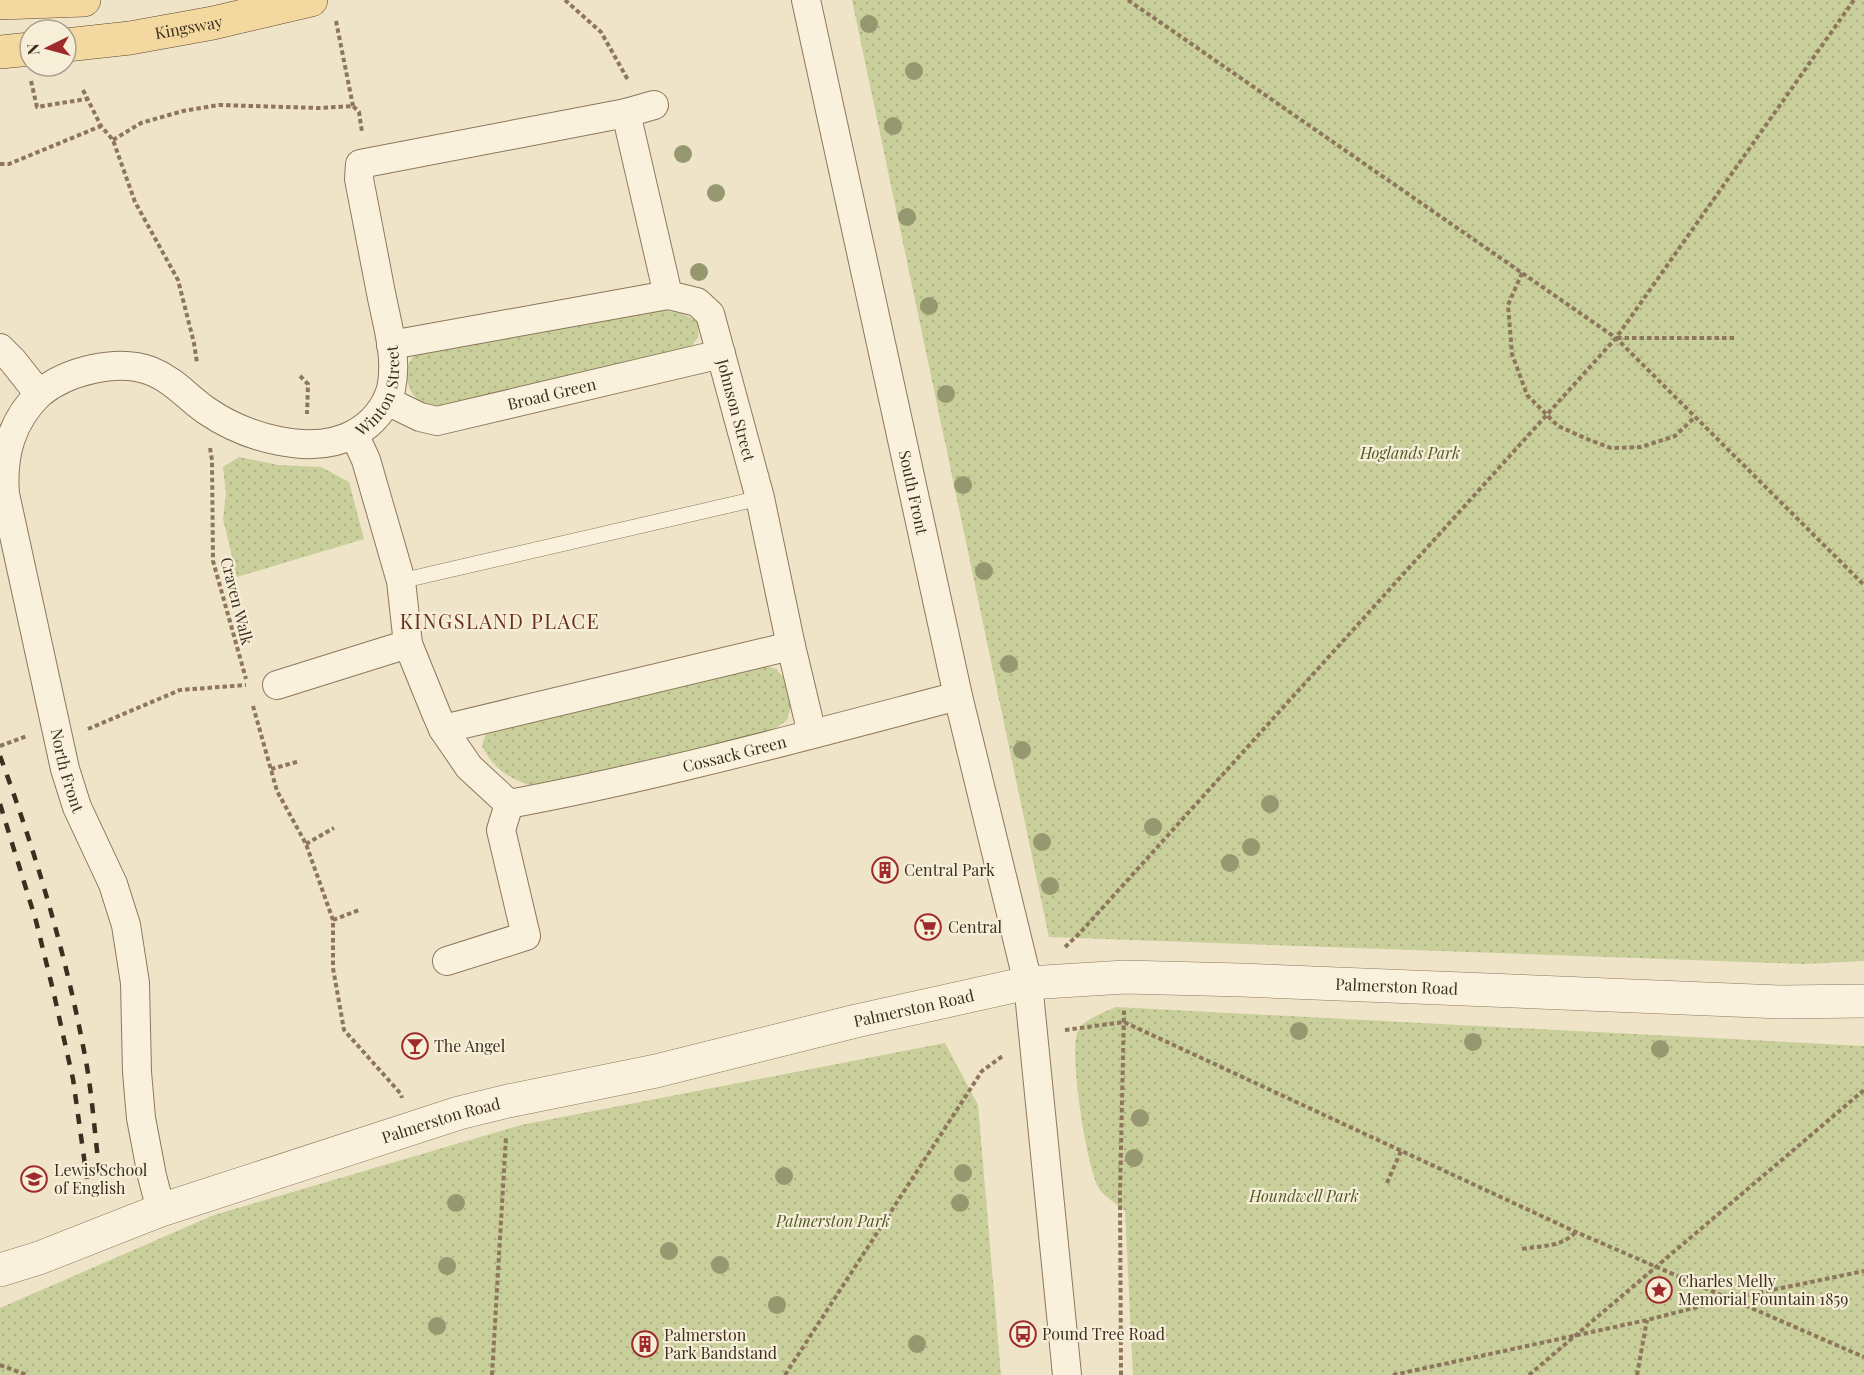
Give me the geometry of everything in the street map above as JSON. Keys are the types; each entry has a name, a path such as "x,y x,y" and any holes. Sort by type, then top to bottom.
{"main road":[{"path":"0,3 84,0"},
{"name":"Kingsway","path":"78,44 323,9"},
{"path":"0,52 18,50"}],"street":[{"name":"South Front","path":"806,0 958,696 1028,983"},
{"path":"360,164 626,113 654,105"},
{"path":"391,345 668,295 626,113"},
{"name":"Winton Street","path":"360,164 358,179 391,345 393,376 387,401 380,412 371,423 354,434 366,460 401,581 408,644 443,729 469,766 509,804"},
{"name":"Johnson Street","path":"668,295 697,302 710,314 760,498 812,734"},
{"path":"0,348 39,394 59,380 73,374 104,368 135,368 149,370 163,377 204,409 230,424 258,435 278,441 323,444 354,434"},
{"name":"Broad Green","path":"387,401 420,417 437,421 722,354"},
{"name":"North Front","path":"39,394 29,404 15,427 3,467 8,510 58,739 77,807 105,864 126,925 135,983 136,1062 141,1118 161,1210"},
{"path":"277,685 408,644"},
{"path":"443,729 791,646"},
{"name":"Cossack Green","path":"509,804 576,792 958,696"},
{"path":"447,961 526,936 501,830 509,804"},
{"name":"Palmerston Road","path":"0,1270 39,1258 161,1210 459,1113 656,1071 866,1018 1028,983 1125,977 1782,1002 1864,1001"},
{"path":"1028,983 1068,1375"}],"lane":[{"path":"401,581 760,498"}],"path":[{"path":"565,0 601,32 629,80 626,113"},
{"path":"1128,0 1616,338 1864,585"},
{"path":"1028,983 1079,934 1616,338 1854,0"},
{"path":"323,9 353,106 359,112 363,135 360,164"},
{"name":"Craven Walk","path":"83,90 101,126 113,140 135,202 178,280 194,342 212,460 213,561 277,791 306,843 333,920 333,968 344,1030 401,1094 403,1104"},
{"path":"37,107 86,99"},
{"path":"113,140 141,123 183,111 219,105 320,108 353,106"},
{"path":"0,164 9,164 101,126"},
{"path":"1522,273 1508,305 1512,354 1527,394 1558,426 1611,448 1641,447 1675,436 1695,417"},
{"path":"1616,338 1735,338"},
{"path":"300,376 308,384 307,444"},
{"path":"58,739 94,728 180,690 277,685"},
{"path":"0,746 17,741"},
{"path":"271,769 300,761"},
{"path":"306,843 334,828"},
{"path":"333,920 359,910"},
{"path":"1121,1375 1120,1194 1125,977"},
{"path":"785,1375 982,1071 1033,1034 1124,1022 1576,1232 1864,1357"},
{"path":"1528,1375 1578,1335 1864,1090"},
{"path":"492,1375 507,1130"},
{"path":"1387,1183 1401,1151"},
{"path":"1522,1249 1554,1246 1576,1232"},
{"path":"1393,1375 1647,1320 1728,1299 1864,1271"},
{"path":"1637,1375 1647,1320"},
{"path":"0,1365 27,1375"}],"green space":[{"name":"Hoglands Park","path":"852,0 1864,0 1864,961 1804,964 1049,937"},
{"path":"661,310 681,313 699,322 698,338 689,348 448,406 428,406 421,403 408,384 407,368 410,361 427,348"},
{"path":"239,457 278,465 321,467 349,482 364,539 237,577 223,519 226,494 223,467"},
{"path":"763,665 776,669 783,677 791,706 787,720 775,729 534,787 498,768 482,746 486,732"},
{"name":"Houndwell Park","path":"1116,1007 1864,1046 1864,1375 1133,1375 1125,1211 1102,1193 1095,1179 1080,1111 1075,1061 1078,1031 1081,1026 1095,1016"},
{"name":"Palmerston Park","path":"945,1043 978,1105 1001,1375 0,1375 0,1308 214,1215 521,1125"}],"railway":[{"path":"0,756 39,870 71,988 87,1067 100,1175"},
{"path":"0,804 36,921 53,990 73,1079 87,1179"}],"place":[{"name":"Central Park","path":"885,870"},
{"name":"Central","path":"928,927"},
{"name":"The Angel","path":"415,1046"},
{"name":"Lewis School of English","path":"34,1179"},
{"name":"Charles Melly Memorial Fountain 1859","path":"1659,1290"},
{"name":"Pound Tree Road","path":"1023,1334"},
{"name":"Palmerston Park Bandstand","path":"645,1344"}],"district":[{"name":"KINGSLAND PLACE","path":"500,622"}]}
